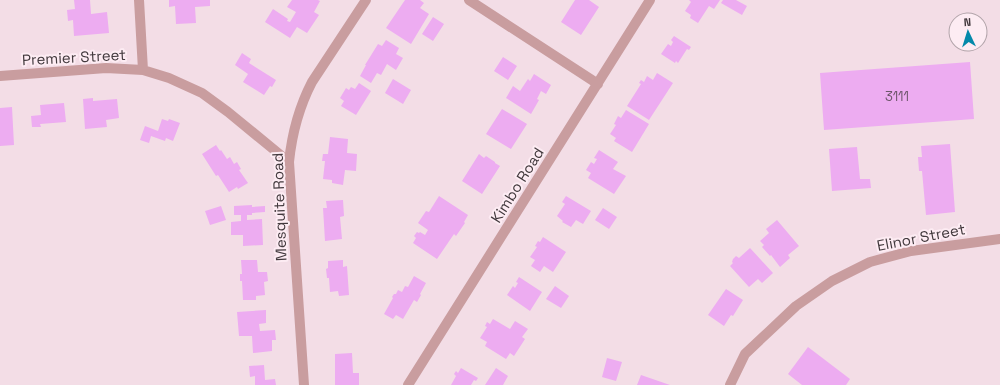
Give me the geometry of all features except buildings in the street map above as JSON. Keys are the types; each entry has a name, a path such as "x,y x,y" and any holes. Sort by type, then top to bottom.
{"street":[{"path":"139,0 143,70"},
{"name":"Mesquite Road","path":"304,385 289,162 290,151 296,122 305,95 366,0"},
{"path":"469,0 598,84"},
{"name":"Kimbo Road","path":"408,385 650,0"},
{"name":"Premier Street","path":"0,76 106,68 143,70 169,78 202,93 228,112 289,162"},
{"name":"Elinor Street","path":"730,385 745,354 796,306 832,280 870,262 911,251 1000,239"}]}
